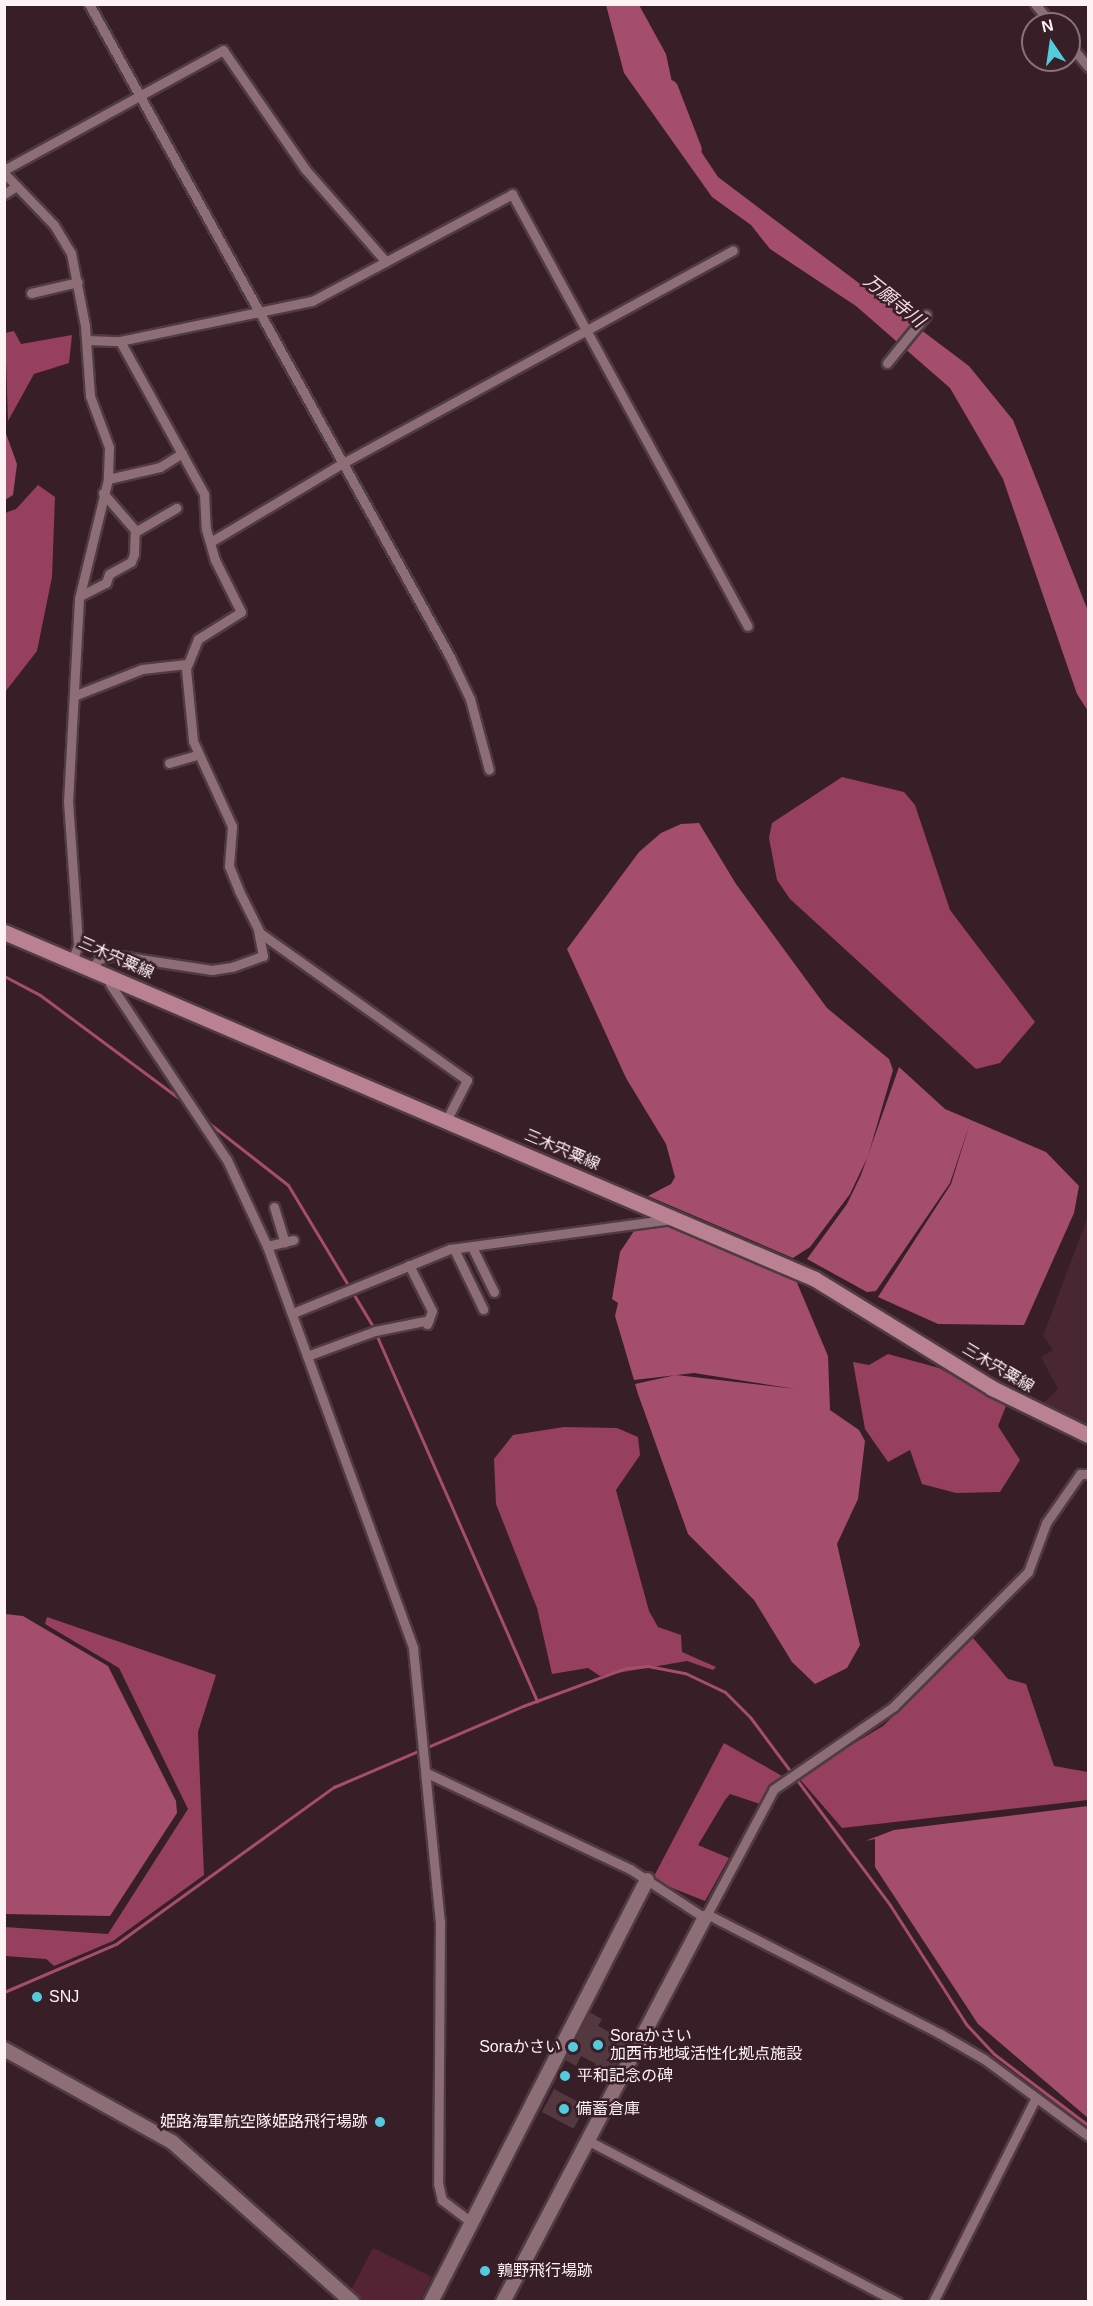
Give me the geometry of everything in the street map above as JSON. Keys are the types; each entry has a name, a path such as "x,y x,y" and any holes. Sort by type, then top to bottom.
{"main road":[{"name":"三木宍粟線","path":"4,932 73,959 447,1119 815,1279 992,1388 1089,1436"}],"street":[{"path":"89,4 343,463 470,699 489,770"},
{"path":"73,959 78,945 69,856 68,799 76,695 80,596 108,478 109,447 90,396 87,340 78,282 65,239 4,172 223,50 305,169 386,262"},
{"path":"4,194 17,186"},
{"path":"87,340 120,341 312,301 512,194 748,626"},
{"path":"212,541 343,463 587,332 733,250"},
{"path":"31,293 78,282"},
{"path":"890,361 926,315"},
{"path":"92,968 99,960 114,955 212,970 232,967 263,956 258,931 229,866 232,826 197,754 188,706 187,664 198,639 241,612 215,560 212,541 206,529 204,494 120,341"},
{"path":"108,478 160,467 182,453"},
{"path":"80,596 106,583 109,574 131,562 135,532 103,493"},
{"path":"135,532 176,508"},
{"path":"76,695 142,669 187,664"},
{"path":"169,764 197,754"},
{"path":"258,931 467,1080 447,1119"},
{"path":"112,976 110,984 226,1160 267,1246 412,1648 427,1773 440,1921 438,2183 442,2200 471,2222"},
{"path":"255,1220 274,1210 289,1241 267,1246"},
{"path":"293,1313 454,1249 675,1217"},
{"path":"472,1247 494,1292"},
{"path":"454,1249 483,1309"},
{"path":"307,1356 375,1331 428,1323 427,1298 409,1265"},
{"path":"503,2301 589,2141 761,1808 793,1774 884,1716 1028,1572 1046,1523 1080,1474 1089,1474"},
{"path":"427,1773 647,1880 706,1916 939,2033 1089,2136"},
{"path":"431,2301 647,1880"},
{"path":"4,2049 172,2142 352,2301"},
{"path":"933,2301 1035,2099"},
{"path":"589,2141 897,2301"}],"shaded area":[{"path":"606,5 639,5 666,54 680,120 718,177 969,366 1013,420 1088,611 1088,711 1077,694 1003,479 950,388 856,306 770,249 751,225 712,197 624,73"},
{"path":"14,331 21,344 72,335 69,363 34,374 8,421 5,333"},
{"path":"4,428 17,464 13,495 5,500"},
{"path":"38,485 55,497 52,577 37,651 5,692 5,513 16,509"},
{"path":"842,777 904,792 915,805 950,910 1035,1022 1000,1063 976,1069 790,899 777,880 769,838 772,823"},
{"path":"699,823 736,884 827,1008 889,1059 893,1070 868,1156 850,1194 810,1247 793,1258 648,1196 671,1184 675,1177 666,1144 626,1078 567,949 639,852 661,833 681,824"},
{"path":"899,1067 945,1109 1046,1152 1079,1186 1074,1213 1024,1325 938,1324 878,1297 951,1184 970,1123 950,1183 876,1291 867,1292 807,1259 847,1204 861,1175"},
{"path":"1088,1216 1088,1431 1039,1407 1058,1389 1041,1357 1053,1350 1043,1336"},
{"path":"671,1226 795,1278 828,1356 830,1410 859,1430 865,1441 858,1499 837,1544 860,1645 847,1668 815,1684 792,1662 754,1600 688,1534 638,1394 635,1384 675,1375 634,1380 615,1316 618,1303 612,1299 620,1252 634,1231","holes":["694,1373 796,1389 676,1375"]},
{"path":"888,1354 939,1368 1006,1406 998,1426 1020,1460 1000,1492 956,1493 922,1484 910,1450 888,1462 865,1429 853,1362 869,1365"},
{"path":"564,1427 617,1428 638,1437 640,1455 616,1490 649,1611 658,1627 681,1635 682,1652 716,1667 713,1670 687,1661 600,1676 588,1668 552,1674 537,1608 496,1504 494,1459 513,1435"},
{"path":"5,1614 23,1616 108,1666 176,1801 177,1813 110,1916 5,1914"},
{"path":"47,1617 216,1675 198,1732 204,1875 113,1941 54,1966 46,1959 5,1956 5,1927 108,1934 188,1809 119,1668 45,1624"},
{"path":"973,1638 1008,1679 1026,1684 1054,1766 1088,1772 1088,1800 842,1828 798,1777 883,1726"},
{"path":"724,1743 782,1776 760,1804 730,1794 725,1800 698,1845 729,1858 705,1901 652,1880"},
{"path":"1088,1806 1088,2118 978,2024 875,1867 875,1839 865,1841 894,1830"},
{"path":"373,2248 432,2277 420,2301 360,2301 349,2294"}],"building":[{"name":"Soraかさい 加西市地域活性化拠点施設","path":"589,2012 602,2019 598,2026 615,2035 619,2028 632,2035 607,2081 592,2073 596,2064 581,2056 576,2066 565,2060"},
{"name":"備蓄倉庫","path":"554,2089 586,2106 574,2129 542,2112"}],"waterway":[{"name":"万願寺川","path":"670,88 694,150"},
{"path":"4,976 40,995 184,1102"},
{"path":"205,1120 288,1185 372,1325 537,1701"},
{"path":"4,1992 116,1944 334,1787 523,1706 626,1668 648,1666 685,1673 725,1692 750,1717 890,1905 966,2024 994,2054 1088,2125"}],"place":[{"name":"SNJ","path":"37,1997"},
{"name":"Soraかさい 加西市地域活性化拠点施設","path":"598,2045"},
{"name":"Soraかさい","path":"573,2047"},
{"name":"平和記念の碑","path":"565,2076"},
{"name":"備蓄倉庫","path":"564,2109"},
{"name":"姫路海軍航空隊姫路飛行場跡","path":"380,2122"},
{"name":"鶉野飛行場跡","path":"485,2271"}]}
